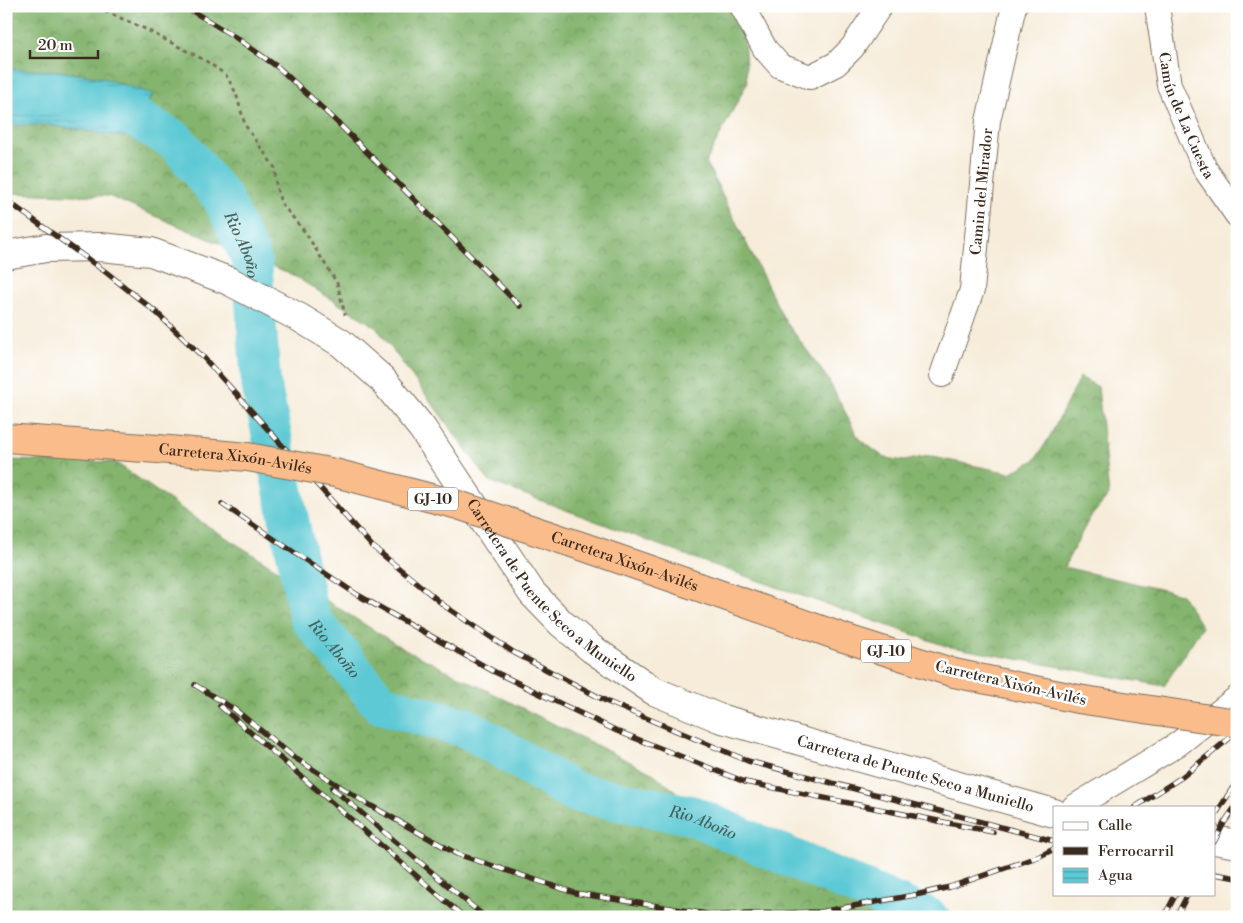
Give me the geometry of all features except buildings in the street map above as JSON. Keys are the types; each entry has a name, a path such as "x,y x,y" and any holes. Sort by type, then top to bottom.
{"highway":[{"name":"Carretera Xixón-Avilés","path":"6,438 248,457 334,472 458,505 584,546 844,638 954,673 1078,700 1237,723"}],"street":[{"path":"742,6 765,49 780,66 810,77 836,64 852,48 880,6"},
{"name":"Camin del Mirador","path":"942,375 972,290 988,121 1014,6"},
{"name":"Camín de La Cuesta","path":"1157,6 1169,85 1204,169 1237,216"},
{"name":"Carretera de Puente Seco a Muniello","path":"6,255 46,248 100,247 151,252 229,281 300,318 341,343 382,379 422,428 532,593 561,623 592,649 654,691 719,718 1053,813"},
{"path":"1076,806 1178,744 1237,698"},
{"path":"1216,840 1237,844"}],"path":[{"path":"90,6 143,28 206,61 226,75 236,94 245,124 275,168 276,186 281,203 305,232 336,283 345,313 341,343"}],"green space":[{"path":"6,6 742,6 747,83 706,162 784,319 828,379 859,439 885,458 904,461 928,456 1010,473 1035,460 1049,438 1080,377 1098,387 1109,495 1089,519 1064,567 1181,594 1202,627 1164,686 946,646 696,559 489,481 376,327 291,274 108,196 6,193"},
{"path":"6,460 115,462 195,518 402,648 654,774 769,866 940,904 956,917 6,917"}],"water":[{"path":"6,69 59,71 102,78 153,94 126,137 48,125 6,125"}],"waterway":[{"name":"Rio Aboño","path":"6,95 57,94 121,110 176,141 223,199 252,261 261,383 309,617 381,704 469,729 574,792 691,815 928,917"}],"railway":[{"path":"184,6 235,37 279,68 335,120 520,306"},
{"path":"6,200 107,273 157,313 204,358 372,546 446,607 513,652 608,702 748,761 1053,841"},
{"path":"222,504 356,594 493,671 617,731 745,782 993,832"},
{"path":"195,685 234,709 295,758 366,803 457,854 575,893 714,915 820,912 950,887 1040,856 1053,850"},
{"path":"220,706 464,917"},
{"path":"1137,806 1182,777 1237,732"},
{"path":"1216,814 1237,781"},
{"path":"332,788 485,917"},
{"path":"1216,838 1237,804"},
{"path":"1216,874 1237,878"},
{"path":"1164,917 1175,896"},
{"path":"1176,917 1187,896"}]}
